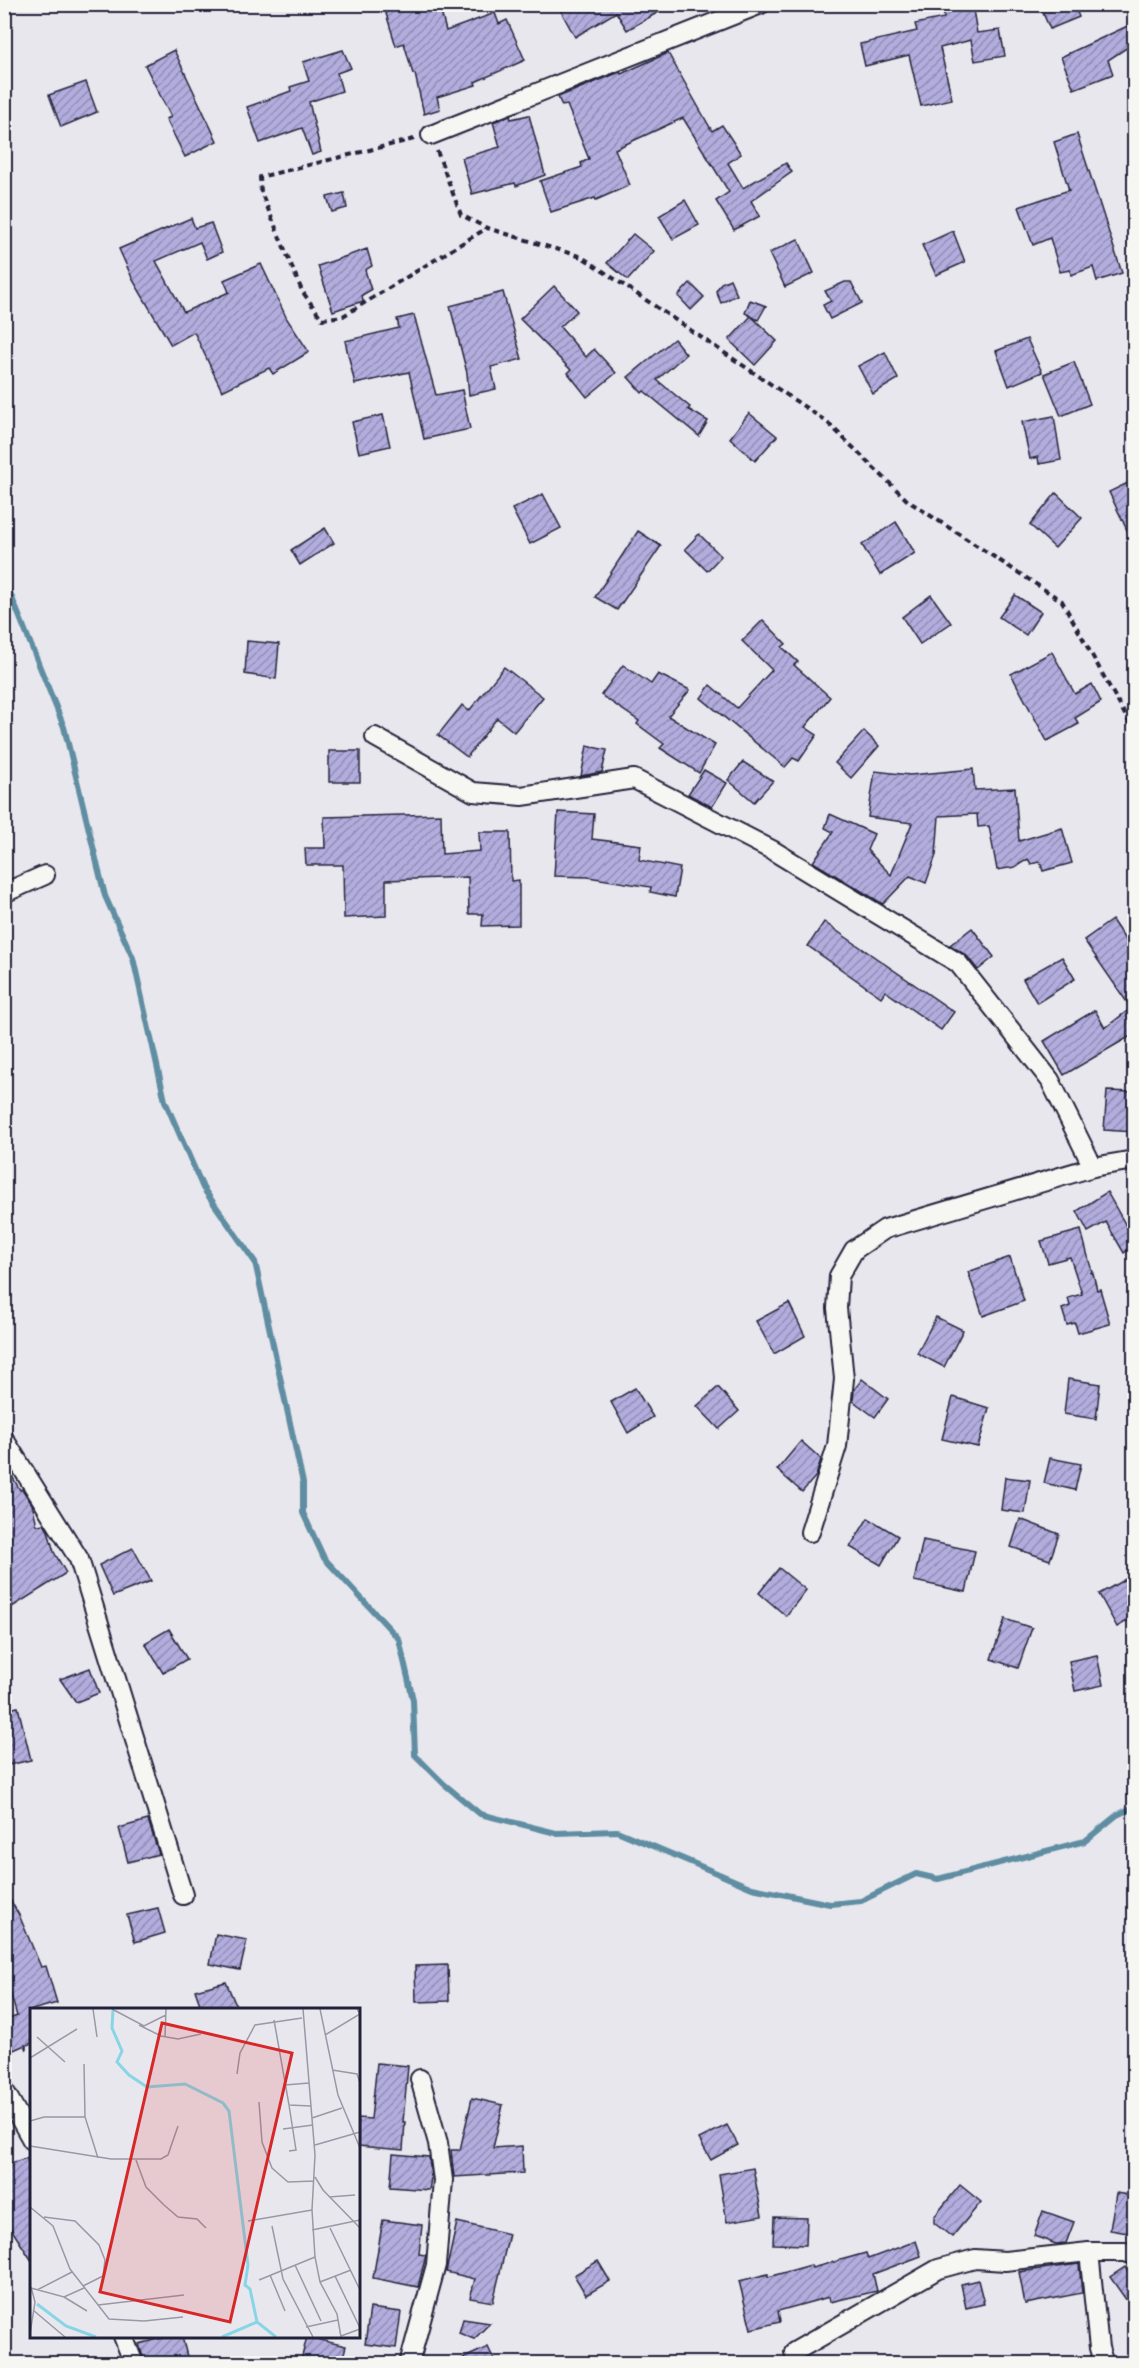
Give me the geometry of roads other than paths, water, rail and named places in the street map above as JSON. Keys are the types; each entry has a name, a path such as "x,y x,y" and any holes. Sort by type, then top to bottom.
{"street":[{"path":"431,135 761,4"},
{"path":"375,737 473,792 522,796 634,779 772,850 958,963 1050,1080 1094,1167"},
{"path":"4,893 45,875"},
{"path":"810,1532 837,1446 844,1379 837,1308 839,1276 854,1250 885,1229 1094,1167 1134,1160"},
{"path":"4,1439 79,1559 183,1895"},
{"path":"409,2364 436,2265 443,2180 438,2143 420,2079"},
{"path":"4,2090 30,2136"},
{"path":"794,2352 938,2269 975,2259 1005,2261 1089,2252 1125,2252 1134,2255"},
{"path":"1089,2252 1099,2348 1104,2364"},
{"path":"123,2338 134,2364"}],"waterway":[{"path":"4,578 64,727 105,896 133,958 165,1101 203,1188 255,1262 303,1483 303,1513 324,1558 399,1639 413,1700 415,1755 444,1784 480,1814 556,1833 617,1831 752,1888 830,1904 861,1901 916,1874 938,1879 1085,1841 1117,1815 1134,1807"}]}
